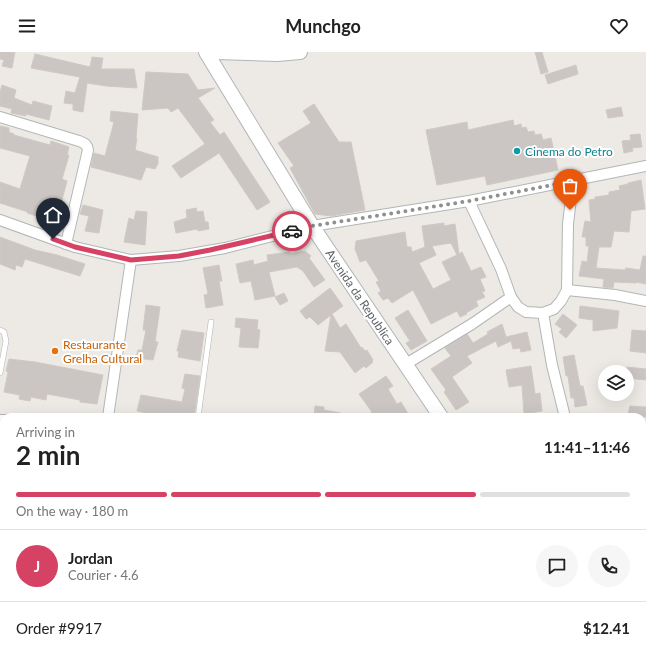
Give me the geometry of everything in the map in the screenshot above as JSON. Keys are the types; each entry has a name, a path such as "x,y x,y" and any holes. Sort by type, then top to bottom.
{"main road":[{"name":"Avenida da Republica","path":"206,52 312,226 438,413"},
{"path":"216,52 277,54 300,52"}],"street":[{"path":"0,117 79,141 87,147 88,150 66,244"},
{"path":"0,220 75,247 131,260 179,256 217,249 312,226 469,201 646,166"},
{"path":"469,201 501,269 511,297 518,307 526,312 543,313 554,309 562,301 567,290 568,224 573,181"},
{"path":"109,413 131,260"},
{"path":"567,290 646,301"},
{"path":"406,364 472,324 511,297"},
{"path":"543,313 552,364 564,413"}],"lane":[{"path":"199,413 211,322"},
{"path":"0,330 4,332 6,341 0,373"}],"building":[{"path":"0,52 15,52 12,68 2,66 4,60 0,59"},
{"path":"535,52 542,52 548,72 541,74"},
{"path":"35,54 90,67 92,57 103,58 101,69 134,69 137,88 87,83 83,112 73,110 73,104 64,103 66,91 75,93 80,77 31,68"},
{"path":"576,65 578,74 548,84 545,75"},
{"path":"146,72 188,74 198,90 215,88 198,98 214,120 210,122 220,135 224,132 270,202 257,210 219,153 181,178 172,166 205,144 178,108 171,112 168,108 142,110"},
{"path":"2,85 16,90 14,98 32,105 33,101 52,106 49,120 26,114 26,116 11,113 12,109 0,106 0,92"},
{"path":"314,104 339,142 351,142 365,210 331,216 315,214 290,168 294,166 278,143 311,123 303,111"},
{"path":"621,107 623,116 608,118 606,110"},
{"path":"111,111 138,114 135,150 158,157 158,164 155,169 146,167 141,180 91,167 94,153 105,156 114,122 110,121"},
{"path":"513,120 514,126 521,124 522,128 526,127 528,132 534,131 535,135 541,134 543,140 551,138 558,170 487,185 485,176 437,185 426,130 467,122 468,130"},
{"path":"0,126 9,128 9,132 14,135 50,145 51,141 69,147 67,155 69,155 62,179 67,181 56,222 0,203 0,182 20,189 30,156 0,148"},
{"path":"640,134 642,147 632,148 633,151 624,153 622,141 631,140 630,135"},
{"path":"641,180 645,209 631,211 629,232 614,231 611,247 599,247 596,268 625,270 626,268 640,270 643,256 646,256 646,284 636,282 614,282 613,288 603,287 604,279 579,276 582,261 587,262 589,246 586,246 586,237 582,237 585,221 591,222 589,200 595,199 595,197 609,195 609,192 620,190 619,186"},
{"path":"83,205 103,210 99,233 85,231 89,216 80,214"},
{"path":"196,208 197,212 203,211 205,222 208,222 209,229 198,231 197,229 176,233 174,222 187,218 186,210"},
{"path":"136,211 147,212 145,245 124,242 129,218 134,220"},
{"path":"444,223 444,226 455,224 459,254 462,252 471,271 481,267 486,277 480,279 485,291 482,292 485,297 476,301 478,306 466,313 467,314 460,317 457,311 431,324 413,290 392,303 388,298 383,300 378,293 381,291 376,282 379,281 366,260 360,262 355,249 356,241 405,232 407,247 411,247 412,252 425,247 422,226","holes":["451,243 457,255 442,262 451,280 433,289 419,263 436,255 432,246"]},
{"path":"0,237 35,250 85,264 80,276 25,259 22,267 16,265 15,270 0,264"},
{"path":"305,251 311,256 309,258 325,280 314,287 303,271 297,267 269,272 275,296 255,300 251,281 240,283 236,264 253,260 254,265 268,261 267,255 290,252 290,254"},
{"path":"219,265 222,281 219,281 223,305 206,308 204,295 208,294 203,268"},
{"path":"330,288 343,306 332,314 340,328 346,324 361,348 362,347 365,351 367,350 373,360 373,362 366,368 364,366 355,373 340,352 325,351 331,315 318,325 310,317 306,319 300,311"},
{"path":"284,293 288,301 280,305 275,297"},
{"path":"146,305 160,307 155,342 158,342 153,360 136,358 138,350 142,350 146,330 143,330"},
{"path":"580,306 619,311 617,328 593,331 593,320 579,318"},
{"path":"408,310 427,341 411,350 406,343 410,341 395,318"},
{"path":"563,314 577,325 566,338 559,332 562,329 555,324"},
{"path":"236,318 258,320 257,329 260,330 258,348 239,347 241,328 235,327"},
{"path":"502,324 506,337 527,332 531,350 521,352 520,348 513,349 511,341 498,347 496,341 467,356 472,363 452,377 469,402 456,410 444,392 446,390 431,369 451,356 445,348 467,334 473,343 488,334 487,332"},
{"path":"182,330 204,333 200,361 178,357 179,351 177,351"},
{"path":"632,330 646,331 646,353 630,351"},
{"path":"574,355 580,386 583,386 587,405 575,407 574,398 571,398 568,376 566,376 563,357"},
{"path":"9,359 35,362 103,375 97,404 80,402 80,400 47,394 46,400 31,397 30,401 19,399 20,395 4,392"},
{"path":"531,366 535,394 540,393 542,411 524,413 522,385 509,387 506,370"},
{"path":"634,368 646,369 646,380 634,379"},
{"path":"185,374 200,376 195,413 146,413 137,411 141,395 182,402 185,389 182,388"},
{"path":"386,376 393,386 388,389 397,404 401,402 408,413 371,413 372,412 359,394"},
{"path":"315,406 324,407 324,410 341,413 314,413"},
{"path":"630,406 646,407 646,413 628,413"}],"way so far":[{"path":"292,231 312,226 469,201 573,181 570,210"}],"place":[{"name":"Cinema do Petro","path":"517,151"},
{"name":"Restaurante Grelha Cultural","path":"55,351"}],"route":[{"path":"53,239 75,247 131,260 179,256 225,248 292,231"}]}
